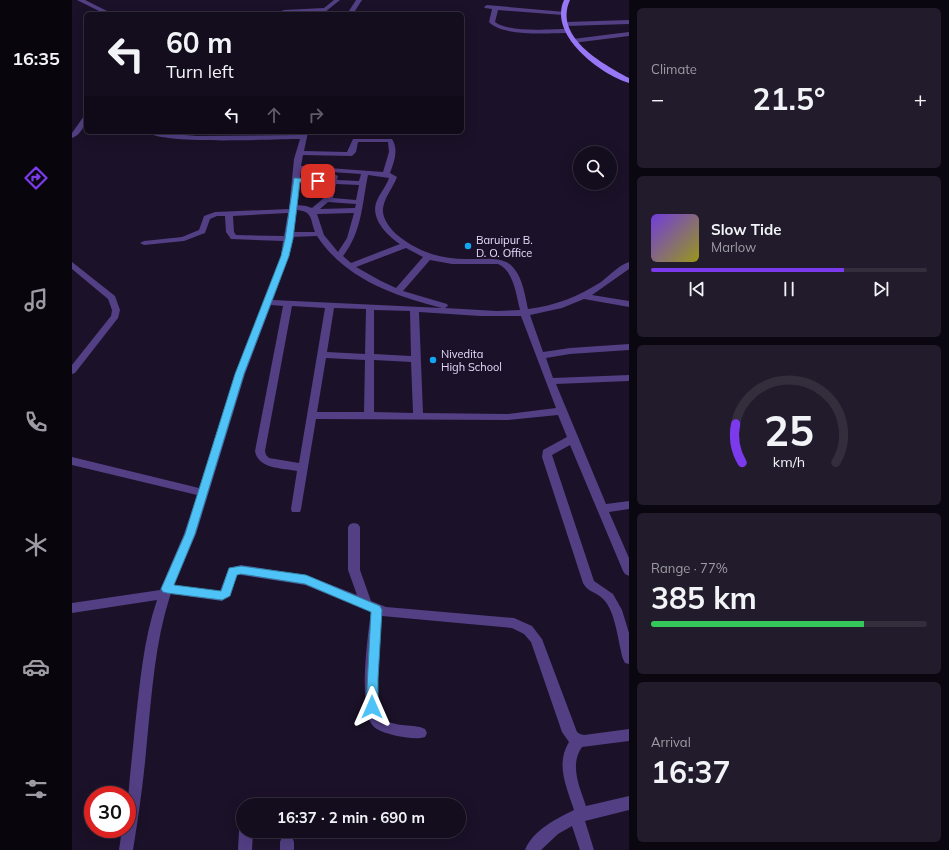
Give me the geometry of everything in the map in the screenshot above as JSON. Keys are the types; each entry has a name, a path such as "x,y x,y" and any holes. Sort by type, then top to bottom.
{"main road":[{"path":"566,0 563,7 563,13 573,42 591,58 629,81"}],"street":[{"path":"80,0 106,12"},
{"path":"284,12 325,10 337,0"},
{"path":"350,0 359,0"},
{"path":"351,12 359,0"},
{"path":"487,7 563,13"},
{"path":"495,8 492,24 496,26 522,30 568,31"},
{"path":"566,24 629,22"},
{"path":"573,42 629,34"},
{"path":"72,144 84,121"},
{"path":"126,850 136,786 152,634 166,591 190,534 240,374 268,302 289,237 297,180 299,153 305,134 197,138 160,134"},
{"path":"299,153 349,154 352,152 355,140 390,140 392,143 391,158 386,174"},
{"path":"298,168 365,172 386,174 393,177 379,208 379,213 394,238 438,260 499,262 506,264 518,285 523,312 560,410 629,571"},
{"path":"312,212 330,196 334,170"},
{"path":"338,256 349,244 355,226 365,172"},
{"path":"297,180 362,183"},
{"path":"326,200 359,202"},
{"path":"144,243 189,238 202,231 210,216 306,208 312,212 358,210"},
{"path":"312,212 319,234 338,256 351,266 381,285 397,292 466,312"},
{"path":"229,214 230,232 234,237 289,237 319,234"},
{"path":"351,266 406,244"},
{"path":"397,292 428,256"},
{"path":"72,265 112,298 116,310 115,316 72,371"},
{"path":"268,302 466,312 523,312 546,309 583,296 608,281 629,265"},
{"path":"583,296 629,304"},
{"path":"288,303 260,451 261,457 266,461 303,468"},
{"path":"296,509 330,306"},
{"path":"369,415 370,307"},
{"path":"414,309 418,415"},
{"path":"540,356 570,351 629,347"},
{"path":"321,355 416,359"},
{"path":"549,381 629,378"},
{"path":"312,415 508,417 560,410"},
{"path":"573,439 554,448 547,453 547,457 589,583 591,587 610,599 616,612 629,659"},
{"path":"72,461 204,493"},
{"path":"602,509 629,505"},
{"path":"354,527 354,570 371,607 373,714 377,721 383,725 420,733"},
{"path":"72,608 166,591 222,596 226,593 233,571 241,570 306,580 371,607 514,623 523,626 532,634 539,645 572,737 578,741 629,735"},
{"path":"578,741 570,752 568,765 587,850"},
{"path":"532,850 548,832 558,824 579,815 629,803"},
{"path":"245,850 246,838"}],"place":[{"name":"Baruipur B. D. O. Office","path":"468,246"},
{"name":"Nivedita High School","path":"433,360"}],"route":[{"path":"318,181 297,180 289,239 285,256 240,374 190,534 167,589 222,596 226,594 233,571 241,570 300,578 377,610 372,679 372,707"}]}
